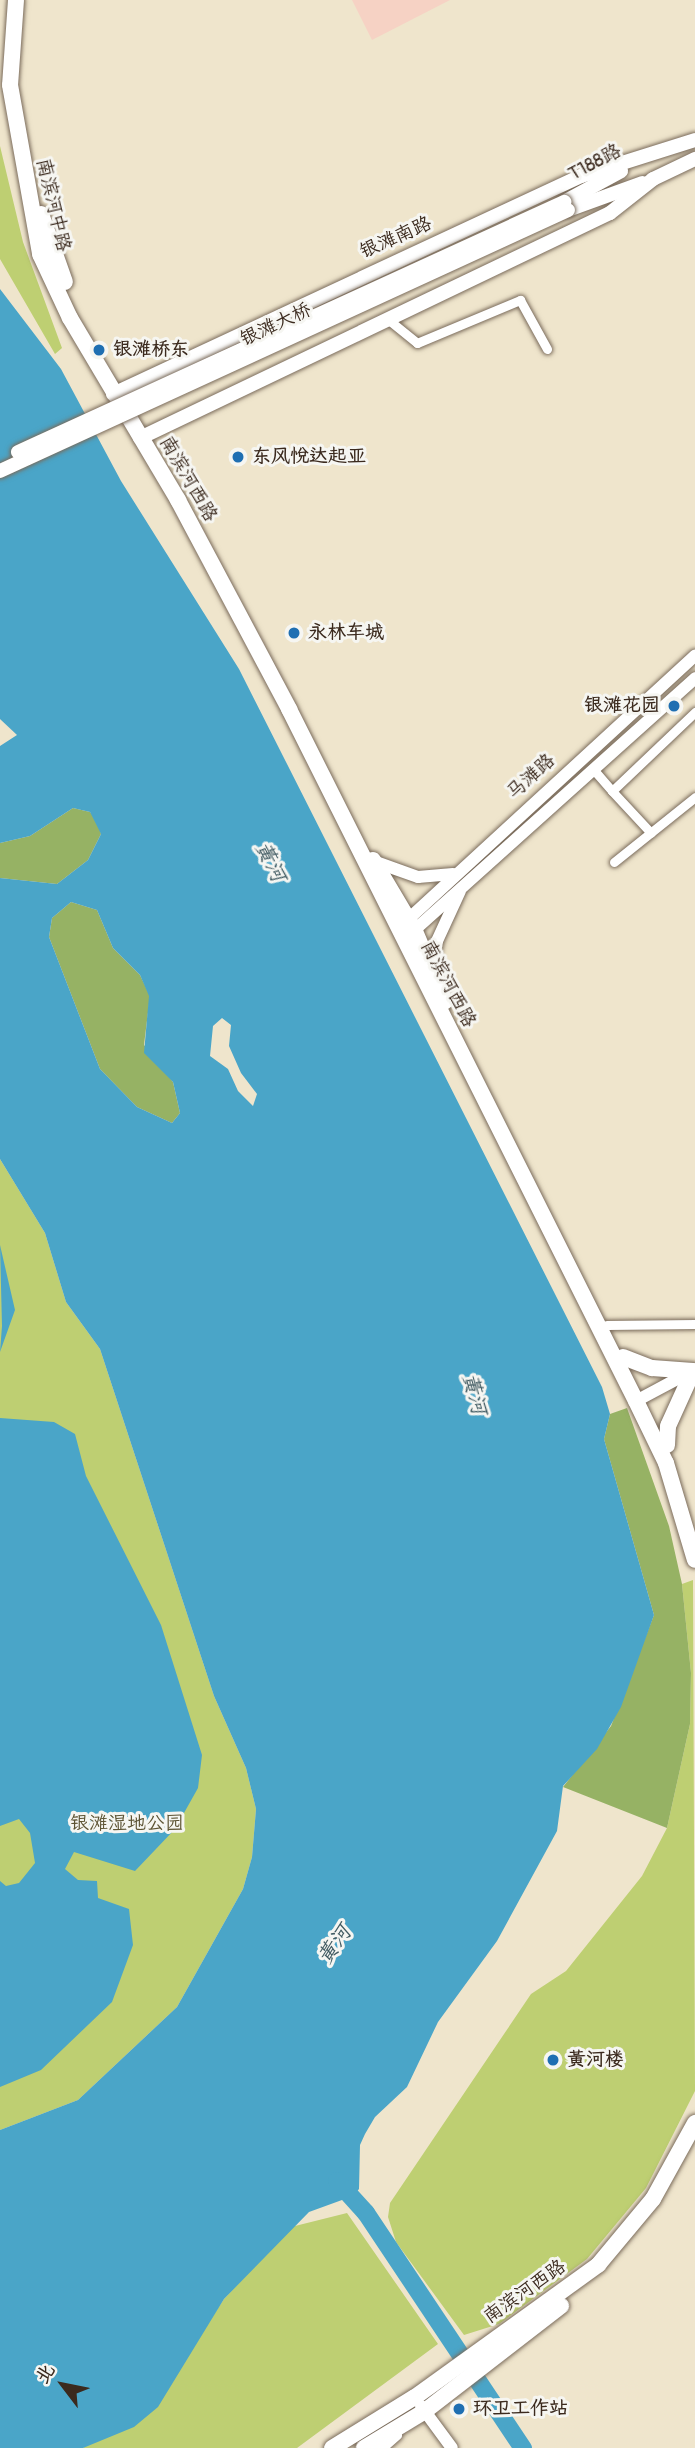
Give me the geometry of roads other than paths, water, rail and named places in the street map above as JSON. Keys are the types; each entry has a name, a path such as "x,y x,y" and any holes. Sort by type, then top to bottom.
{"highway":[{"name":"南滨河中路","path":"16,0 10,86 40,254 144,436"},
{"name":"南滨河中路","path":"25,0 20,75 34,188 53,255 78,314 117,392"},
{"name":"南滨河西路","path":"144,436 192,508 373,861 405,930 432,972 623,1357 666,1463 695,1560"},
{"name":"南滨河西路","path":"144,436 405,930 640,1399 667,1445 695,1529"},
{"path":"623,1357 652,1368 694,1371 668,1426 667,1445"},
{"name":"南滨河西路","path":"365,2448 425,2411 459,2384 479,2358 598,2265 653,2199 695,2123"},
{"name":"南滨河西路","path":"332,2448 415,2397 448,2371 479,2358 603,2270 660,2203 695,2144"}],"main road":[{"name":"银滩南路","path":"117,392 581,176 644,159 695,140"},
{"name":"T188路","path":"566,206 644,159"},
{"path":"144,436 610,214 653,179 695,159"},
{"name":"T188路","path":"566,206 653,179"},
{"name":"银滩大桥","path":"0,461 566,206"},
{"name":"银滩大桥","path":"0,471 566,206"},
{"name":"马滩路","path":"405,930 453,874 695,656"},
{"name":"马滩路","path":"405,930 464,885 695,678"},
{"path":"373,861 418,877 453,874"},
{"path":"432,972 437,941 464,885"},
{"path":"640,1399 694,1371"},
{"path":"415,2397 452,2448"}],"street":[{"path":"390,321 417,343 520,300 547,349"},
{"path":"612,791 695,712"},
{"path":"593,769 651,833"},
{"path":"614,862 695,797"},
{"path":"607,1325 695,1324"},
{"name":"南滨河西路","path":"382,2448 425,2411"}],"water":[{"name":"黄河","path":"0,289 61,369 121,481 239,669 602,1387 610,1414 604,1439 654,1615 621,1707 597,1749 563,1786 557,1831 497,1941 438,2022 407,2087 375,2117 365,2134 360,2145 359,2189 353,2196 309,2212 224,2299 158,2407 134,2427 83,2448 0,2448 0,2130 78,2100 177,2007 243,1889 252,1857 256,1809 246,1768 214,1696 100,1349 66,1302 45,1233 0,1159 0,878 57,884 88,860 101,834 90,812 73,808 30,836 0,843 0,746 17,735 0,719","holes":["71,902 97,910 113,948 140,975 149,996 144,1053 173,1082 180,1113 172,1123 137,1107 100,1069 49,937 52,918","222,1018 231,1025 229,1046 241,1073 257,1094 253,1106 238,1091 228,1069 210,1056 213,1026"]},
{"path":"0,1245 15,1310 0,1352 2,1326"},
{"path":"0,1418 54,1422 75,1434 86,1476 161,1625 202,1755 198,1788 175,1829 135,1871 74,1852 65,1869 78,1880 97,1881 98,1898 129,1909 133,1945 112,2002 41,2070 0,2087 0,1881 6,1886 19,1883 35,1863 30,1833 19,1819 0,1826"}],"waterway":[{"path":"337,2181 366,2213 523,2448"}],"place":[{"name":"银滩桥东","path":"99,350"},
{"name":"东风悦达起亚","path":"238,457"},
{"name":"永林车城","path":"294,633"},
{"name":"银滩花园","path":"674,706"},
{"name":"黄河楼","path":"553,2060"},
{"name":"环卫工作站","path":"459,2409"}],"park label":[{"name":"银滩湿地公园","path":"127,1824"}]}
